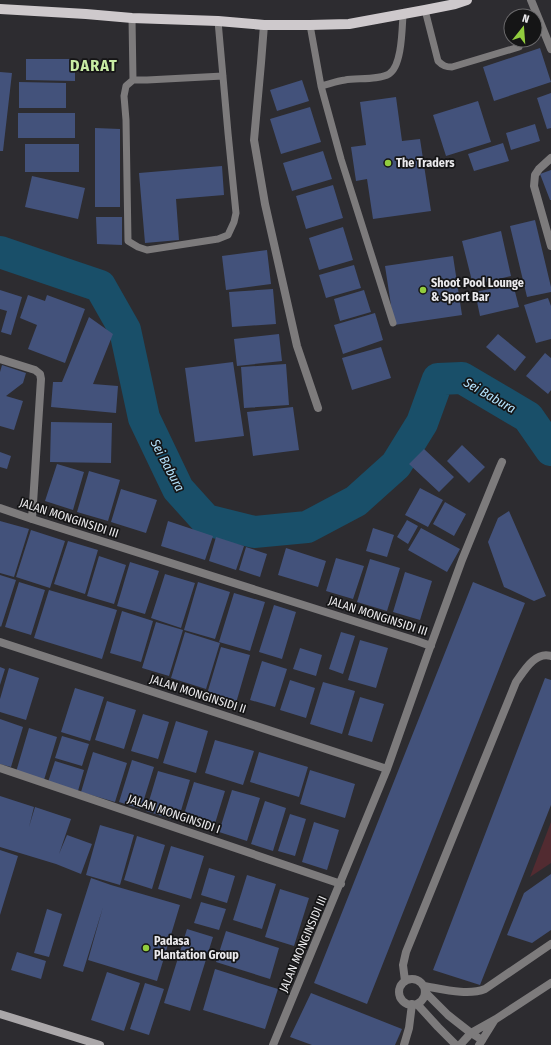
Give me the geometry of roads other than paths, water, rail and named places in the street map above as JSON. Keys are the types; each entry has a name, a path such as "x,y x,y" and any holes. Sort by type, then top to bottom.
{"main road":[{"path":"0,9 132,18 218,21 264,25 310,25 349,24 403,15 466,0"},
{"path":"0,1014 100,1045"}],"street":[{"path":"530,0 551,49"},
{"path":"264,25 254,140 265,204 297,346 318,408"},
{"path":"551,158 535,175 534,186 551,246"},
{"path":"0,359 35,370 40,374 41,379 32,519"},
{"path":"430,646 462,560 502,462"},
{"name":"JALAN MONGINSIDI III","path":"0,508 417,640 430,646 387,769 274,1045"},
{"name":"JALAN MONGINSIDI II","path":"0,642 387,769"},
{"path":"405,981 404,965 406,952 516,682 533,660 546,655 551,656"},
{"name":"JALAN MONGINSIDI I","path":"0,768 340,884"},
{"path":"424,989 470,992 485,989 551,944"},
{"path":"456,1045 414,1004 404,1002 399,993 400,986 405,981 408,979 419,981 424,989 448,1015 480,1042 496,1019"},
{"path":"460,1045 471,1033 496,1019 551,983"},
{"path":"404,1045 414,1004 423,999 424,989"}],"lane":[{"path":"425,10 438,61 446,67 452,67 516,48"},
{"path":"321,86 346,80 376,78 389,74 394,68 399,57 403,15"},
{"path":"132,18 133,80"},
{"path":"218,21 224,76 236,213 232,228 228,235 218,239 147,250 138,247 128,241 126,120 124,96 126,86 133,80 224,76"},
{"path":"310,25 321,86 341,159 393,322"}],"waterway":[{"name":"Sei Babura","path":"0,252 100,286 125,330 144,418 178,489 206,520 254,532 307,527 356,501 396,465 422,423 438,379 462,378 528,417 551,450"}],"place":[{"name":"The Traders","path":"388,163"},
{"name":"Shoot Pool Lounge & Sport Bar","path":"423,290"},
{"name":"Padasa Plantation Group","path":"146,948"}],"district":[{"name":"DARAT","path":"94,65"}]}
